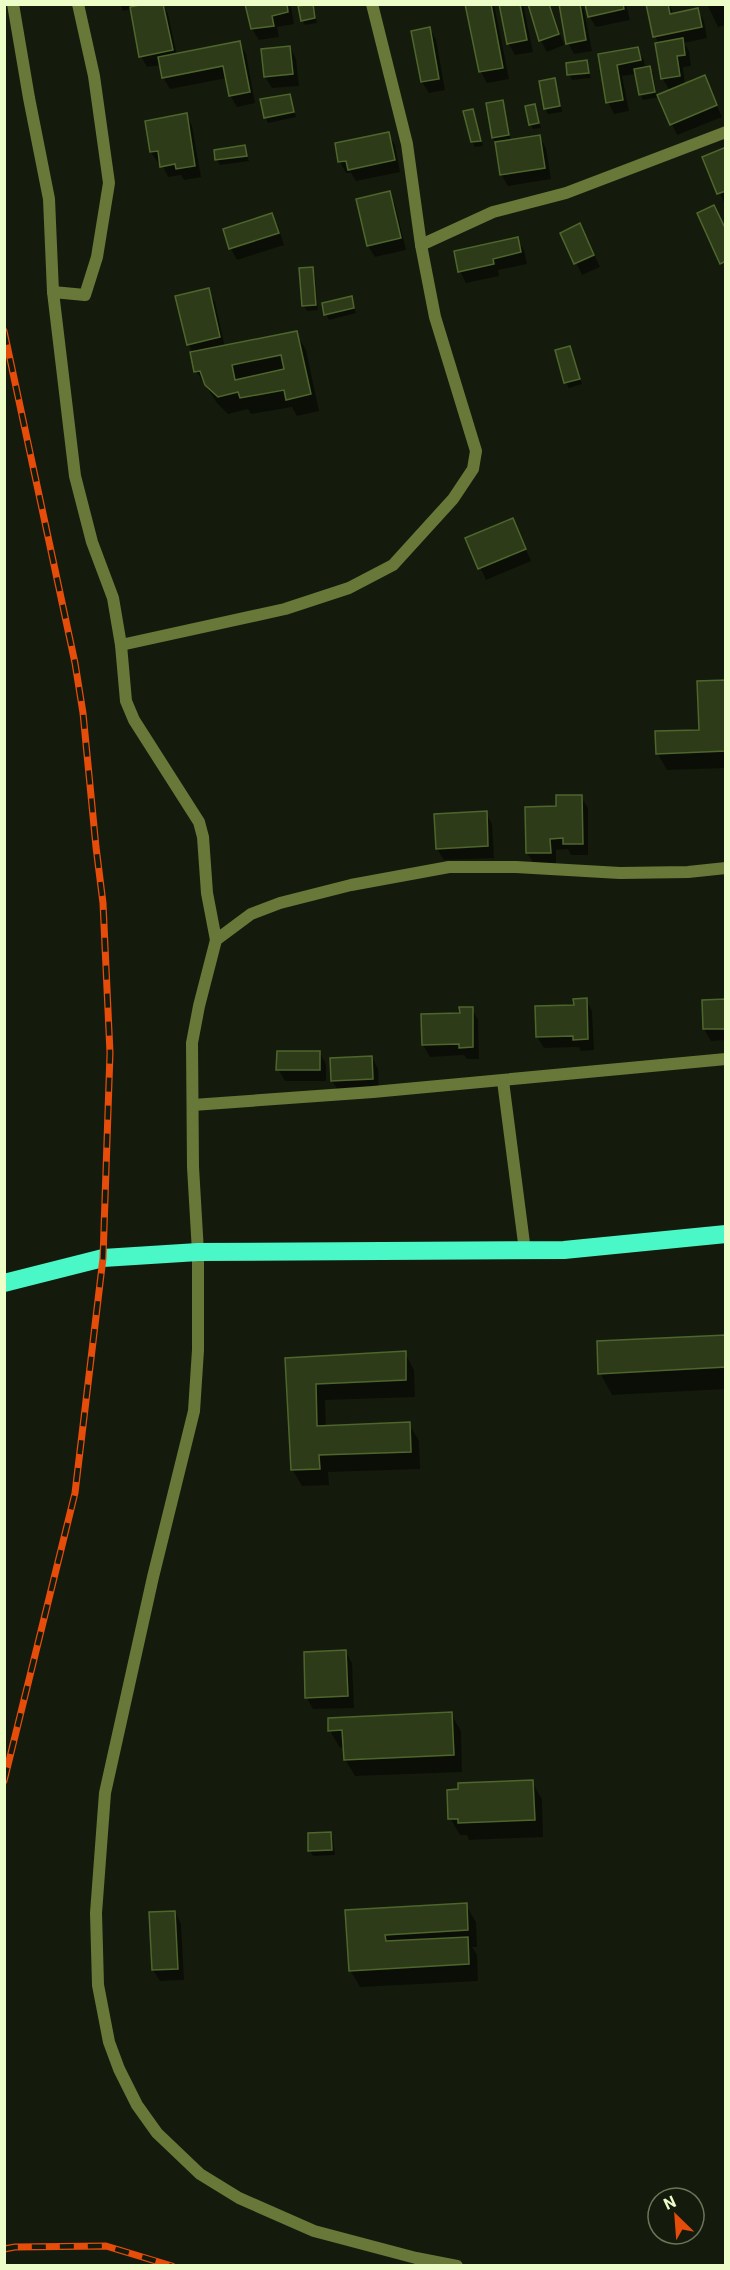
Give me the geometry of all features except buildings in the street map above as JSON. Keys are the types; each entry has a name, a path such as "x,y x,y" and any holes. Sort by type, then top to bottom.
{"highway":[{"path":"4,1283 103,1258 198,1252 564,1250 726,1234"}],"street":[{"path":"13,4 28,98 49,199 53,292 75,476 92,542 113,598 121,645 126,701 134,720 199,822 203,837 207,892 216,940 205,977 192,1043 193,1167 198,1252 198,1350 194,1411 153,1577 105,1793 96,1913 98,1984 109,2042 119,2069 137,2105 181,2158 200,2174 238,2198 314,2231 416,2258 457,2265"},
{"path":"53,292 85,295 97,257 109,183 94,76 78,4"},
{"path":"121,645 285,609 349,588 393,566 453,499 473,469 476,452 435,317 421,245 407,144 372,4"},
{"path":"421,245 493,212 566,193 726,132"},
{"path":"216,940 251,914 280,903 351,885 449,867 516,867 620,873 688,872 726,868"},
{"path":"194,1105 503,1081 726,1059"},
{"path":"503,1081 525,1251"}],"railway":[{"path":"4,331 75,663 83,713 103,903 110,1053 103,1258 75,1493 4,1781"},
{"path":"4,2249 106,2246 172,2266"}]}
